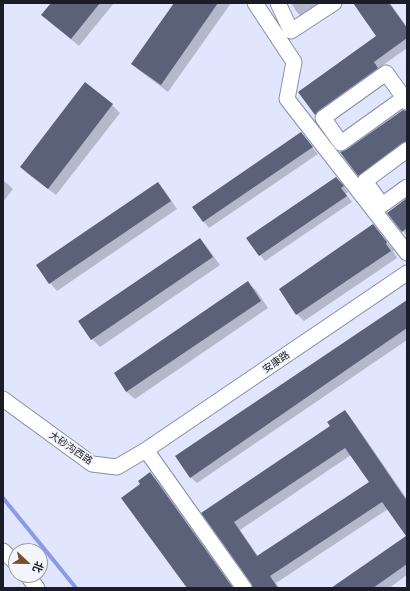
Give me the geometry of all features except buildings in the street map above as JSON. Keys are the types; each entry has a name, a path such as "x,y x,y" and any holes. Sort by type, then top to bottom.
{"street":[{"path":"255,3 294,62 287,99 407,253"},
{"path":"278,3 291,31 334,3"},
{"path":"386,73 405,100 341,143 323,118 386,73"},
{"path":"407,150 365,181 382,205 407,187"},
{"name":"安康路","path":"146,450 407,274"},
{"name":"大砂沟西路","path":"3,399 92,464 117,467 146,450"},
{"path":"146,450 244,588"}],"waterway":[{"path":"3,498 76,588"}]}
